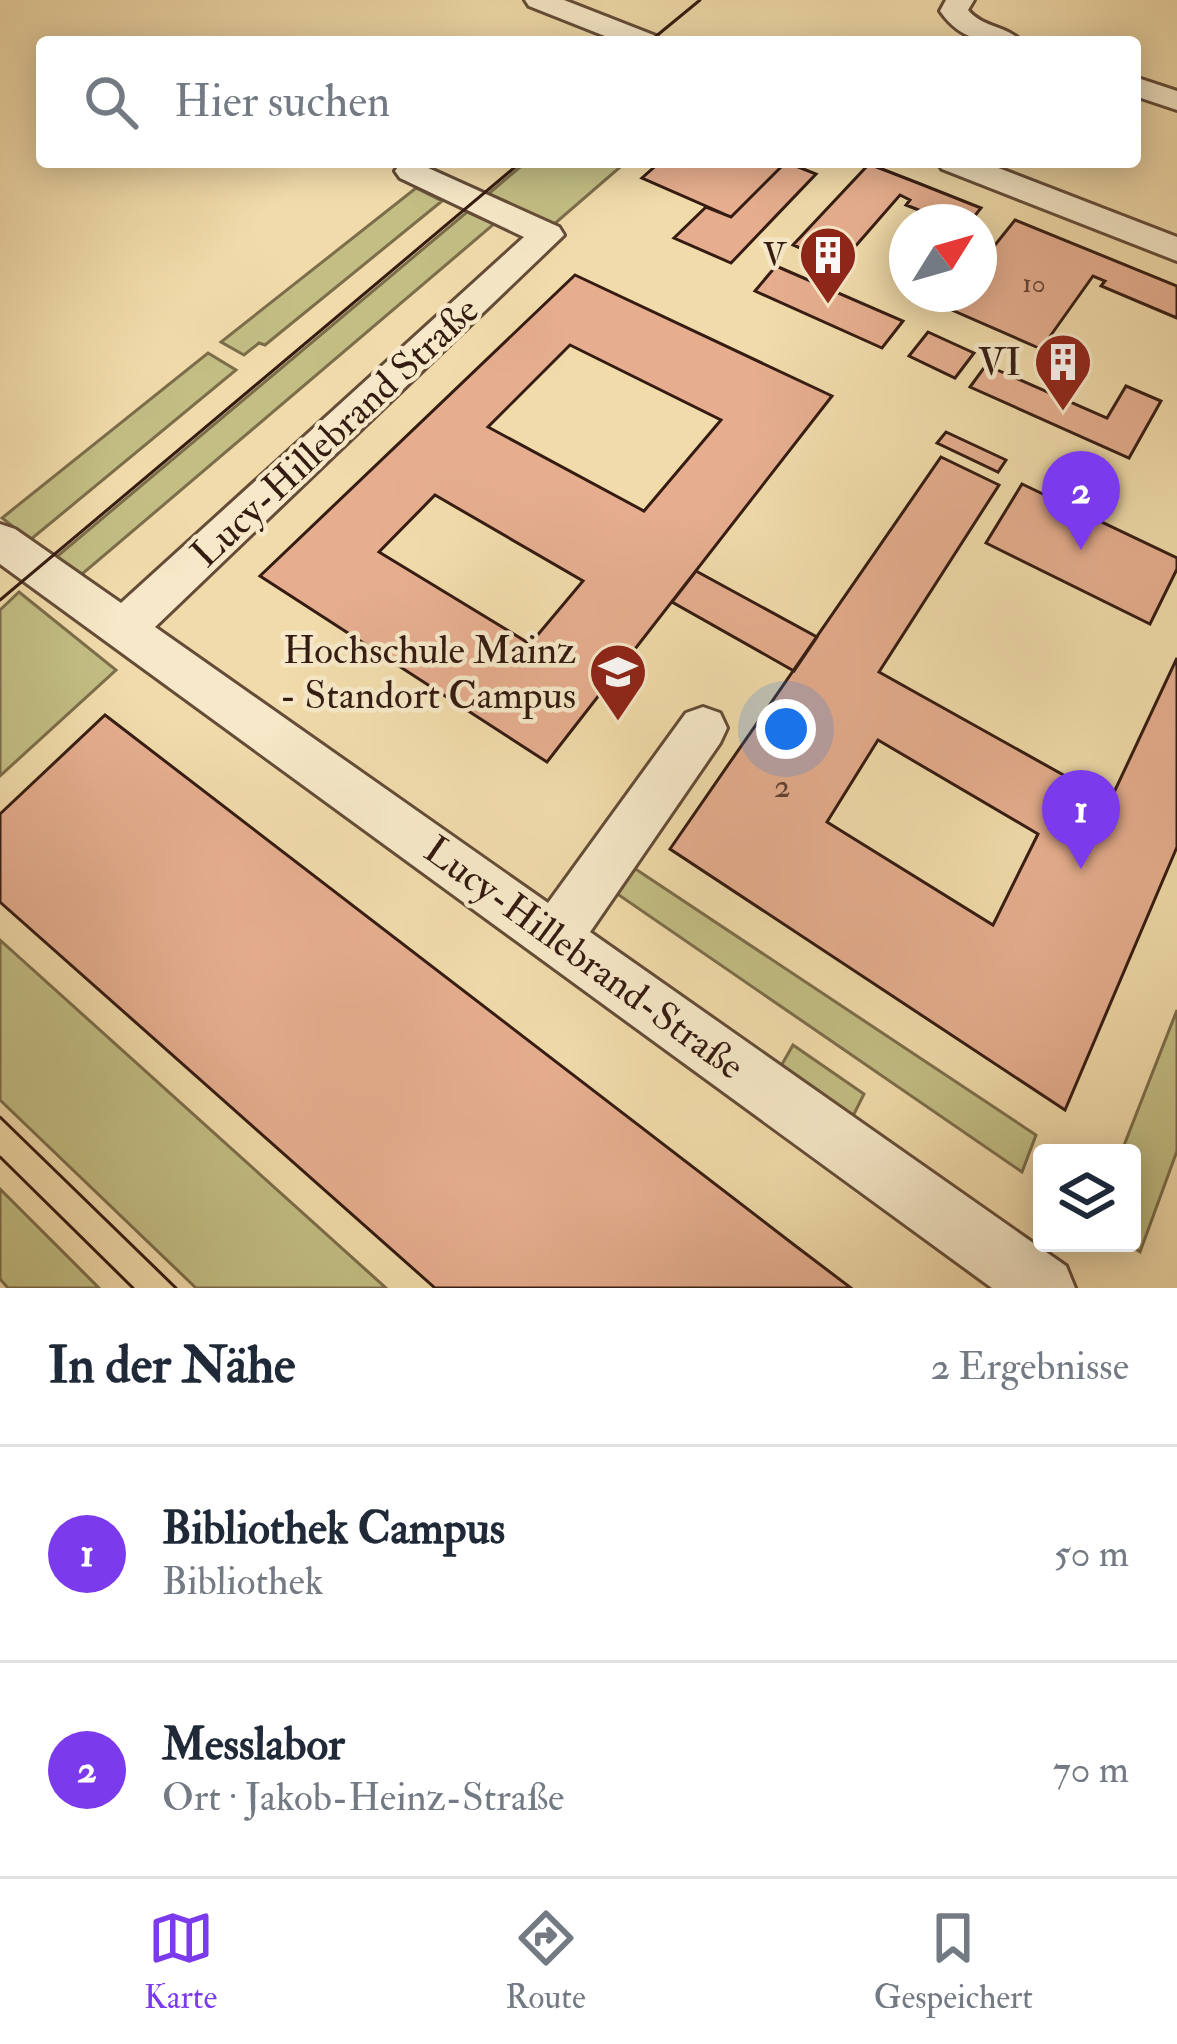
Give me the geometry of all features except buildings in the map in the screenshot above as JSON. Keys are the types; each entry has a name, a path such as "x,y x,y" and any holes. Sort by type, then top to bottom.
{"street":[{"path":"539,0 631,36"},
{"path":"960,0 954,11 961,21 994,36"},
{"path":"1141,88 1177,101"},
{"path":"968,168 1177,250"},
{"name":"Lucy-Hillebrand Straße","path":"123,629 547,235 411,171"},
{"name":"Lucy-Hillebrand-Straße","path":"0,541 1044,1288"},
{"path":"555,938 703,728"}],"shaded area":[{"path":"519,168 619,168 552,226 487,195"},
{"path":"416,188 442,201 265,345 259,343 244,355 221,342"},
{"path":"467,212 494,224 81,575 54,559"},
{"path":"208,353 236,370 30,540 2,518"},
{"path":"19,592 116,670 0,776 0,610"},
{"path":"631,866 1036,1135 1022,1172 613,891"},
{"path":"0,940 386,1288 196,1288 0,1100"},
{"path":"1177,1010 1177,1151 1141,1249 1141,1144 1125,1144"},
{"path":"793,1045 864,1094 849,1124 777,1073"},
{"path":"0,1189 99,1288 8,1288 0,1279"}],"tram line":[{"path":"656,36 700,0"},
{"path":"0,600 514,168"},
{"path":"0,1117 176,1288"},
{"path":"0,1157 133,1288"}],"place":[{"name":"V","path":"828,306"},
{"name":"VI","path":"1063,413"},
{"name":"Messlabor","path":"1081,550"},
{"name":"Hochschule Mainz - Standort Campus","path":"618,723"},
{"name":"Bibliothek Campus","path":"1081,869"}]}
